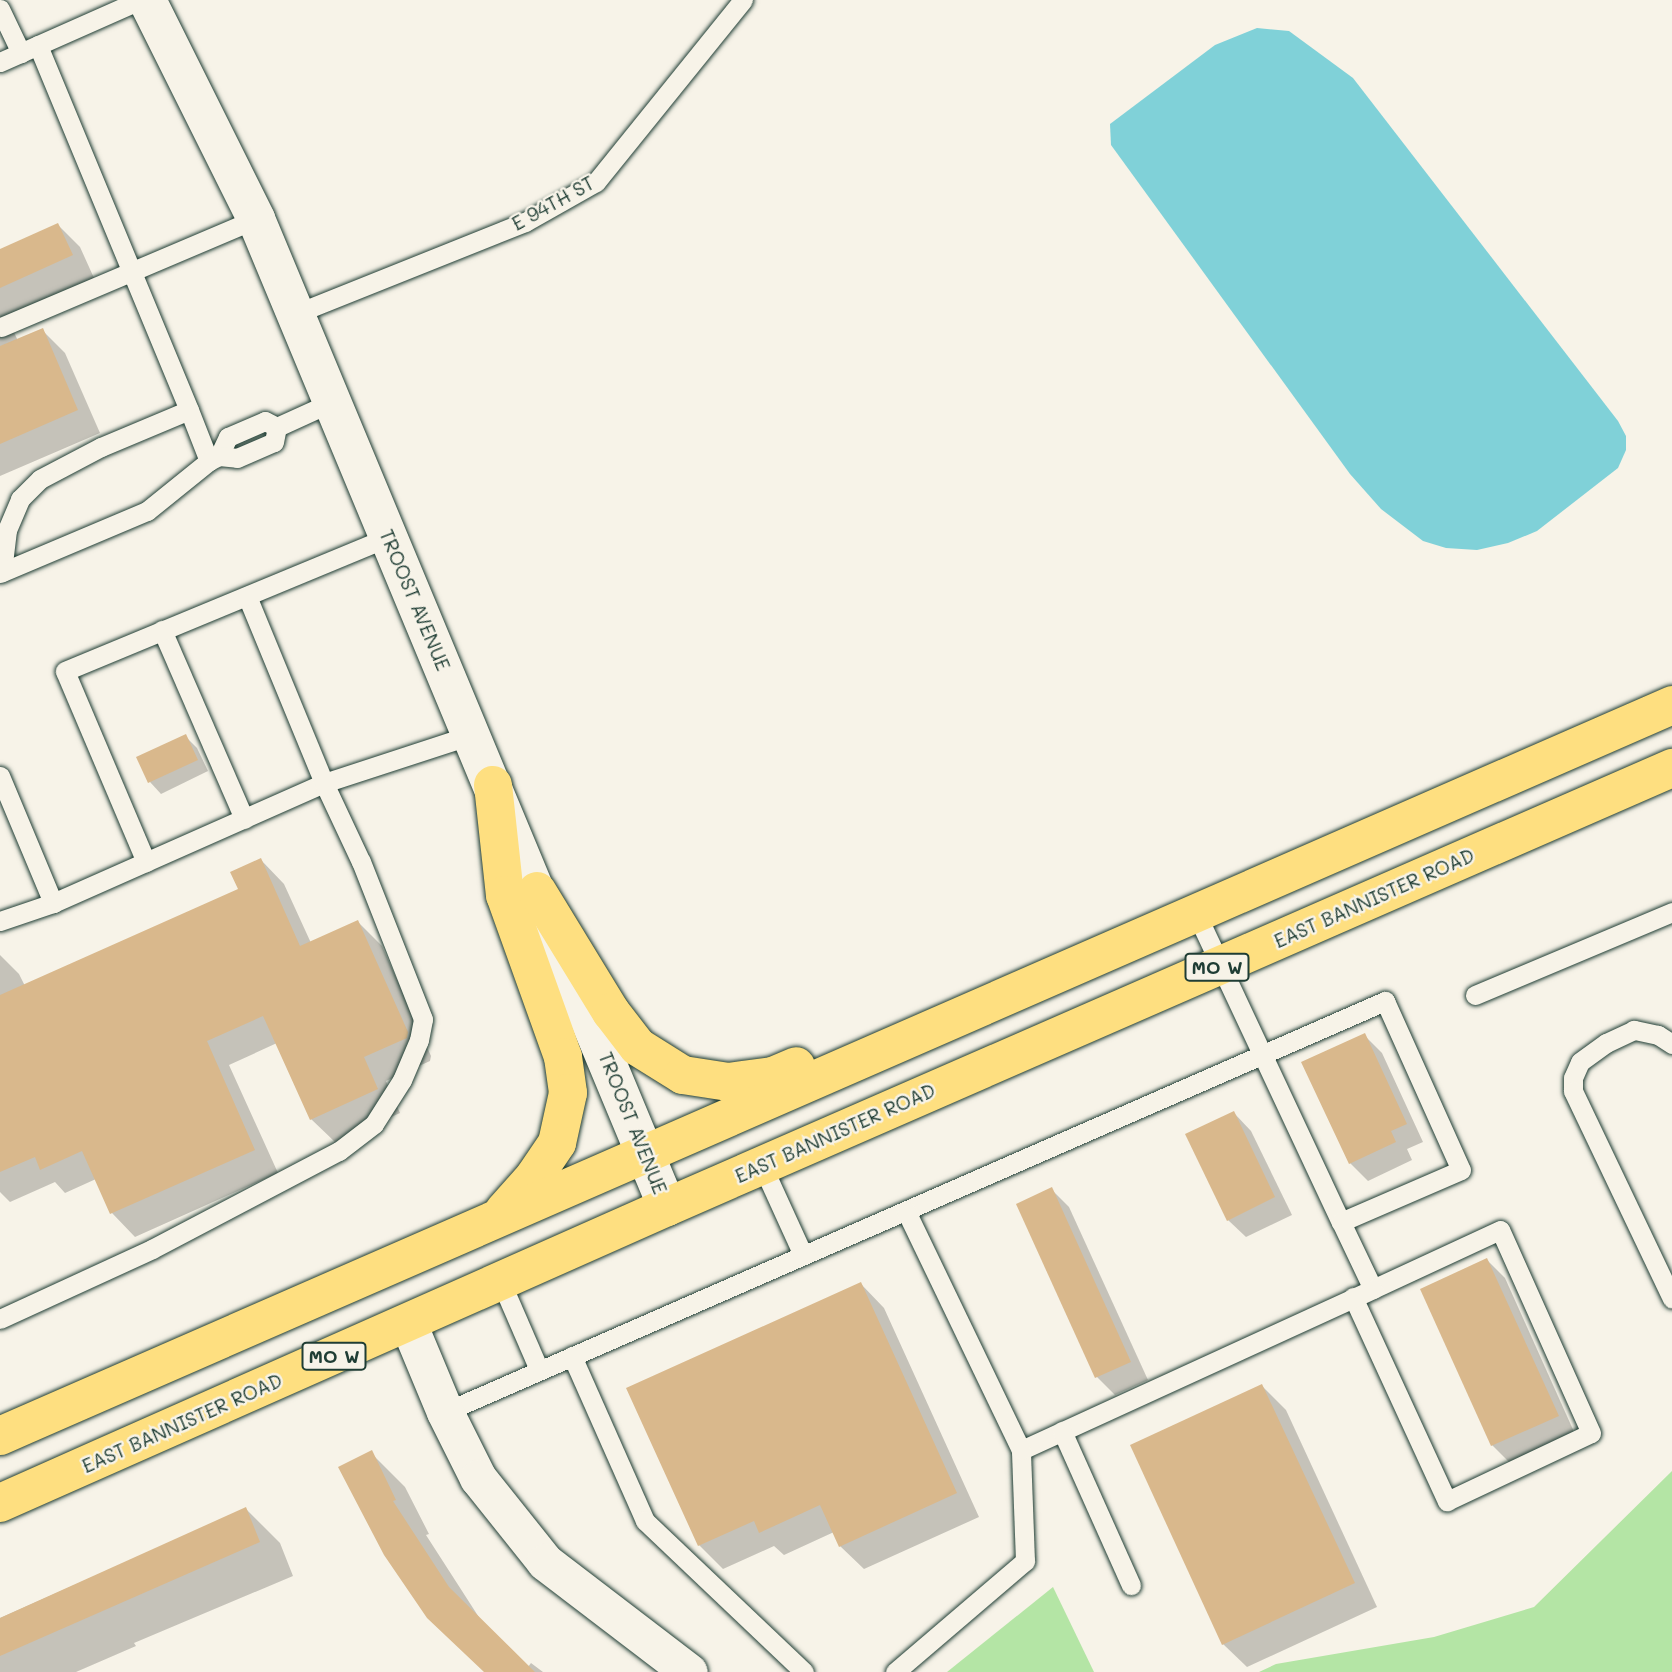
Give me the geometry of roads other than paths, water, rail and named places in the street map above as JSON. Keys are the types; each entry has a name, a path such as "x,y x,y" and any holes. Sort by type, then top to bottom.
{"main road":[{"name":"TROOST AVENUE","path":"147,0 256,219 667,1207"},
{"path":"0,1436 1672,705"},
{"name":"EAST BANNISTER ROAD","path":"0,1503 762,1165 1672,768"},
{"path":"492,785 505,895 563,1057 568,1093 556,1143 535,1177 496,1219"},
{"path":"537,891 611,1012 638,1047 683,1075 727,1082 773,1076 952,1000 1074,966"}],"street":[{"path":"408,1323 445,1412 478,1478 545,1562 689,1672"}],"lane":[{"path":"0,62 140,0"},
{"name":"E 94TH ST","path":"295,314 525,222 596,182 743,0"},
{"path":"0,9 30,49 189,410 214,458"},
{"path":"1,327 256,219"},
{"path":"1,572 147,510 214,458 237,458 274,442 277,427 332,402"},
{"path":"1,572 7,530 20,499 40,479 101,447 189,410"},
{"path":"146,862 65,671 388,537"},
{"path":"0,1319 133,1259 339,1151 374,1124 402,1080 419,1040 423,1019 361,862 324,783 247,596"},
{"path":"162,630 244,819"},
{"path":"0,921 53,903 324,783 471,735"},
{"path":"0,776 53,903"},
{"path":"1475,995 1672,912"},
{"path":"1196,913 1373,1289"},
{"path":"445,1412 1385,1002 1461,1170 1342,1222"},
{"path":"1672,1044 1658,1035 1634,1030 1606,1043 1580,1062 1573,1078 1573,1091 1672,1299"},
{"path":"762,1165 803,1255"},
{"path":"895,1672 1025,1561 1021,1450 906,1211"},
{"path":"1021,1450 1353,1297 1373,1289 1500,1230 1591,1433 1447,1501 1353,1297"},
{"path":"501,1282 539,1370"},
{"path":"572,1356 645,1521 804,1672"},
{"path":"1062,1431 1131,1585"}],"water":[{"path":"1257,28 1289,31 1353,78 1618,421 1626,436 1626,450 1618,468 1537,531 1508,543 1477,550 1446,548 1423,541 1381,509 1350,474 1111,145 1110,124 1215,45"}]}
